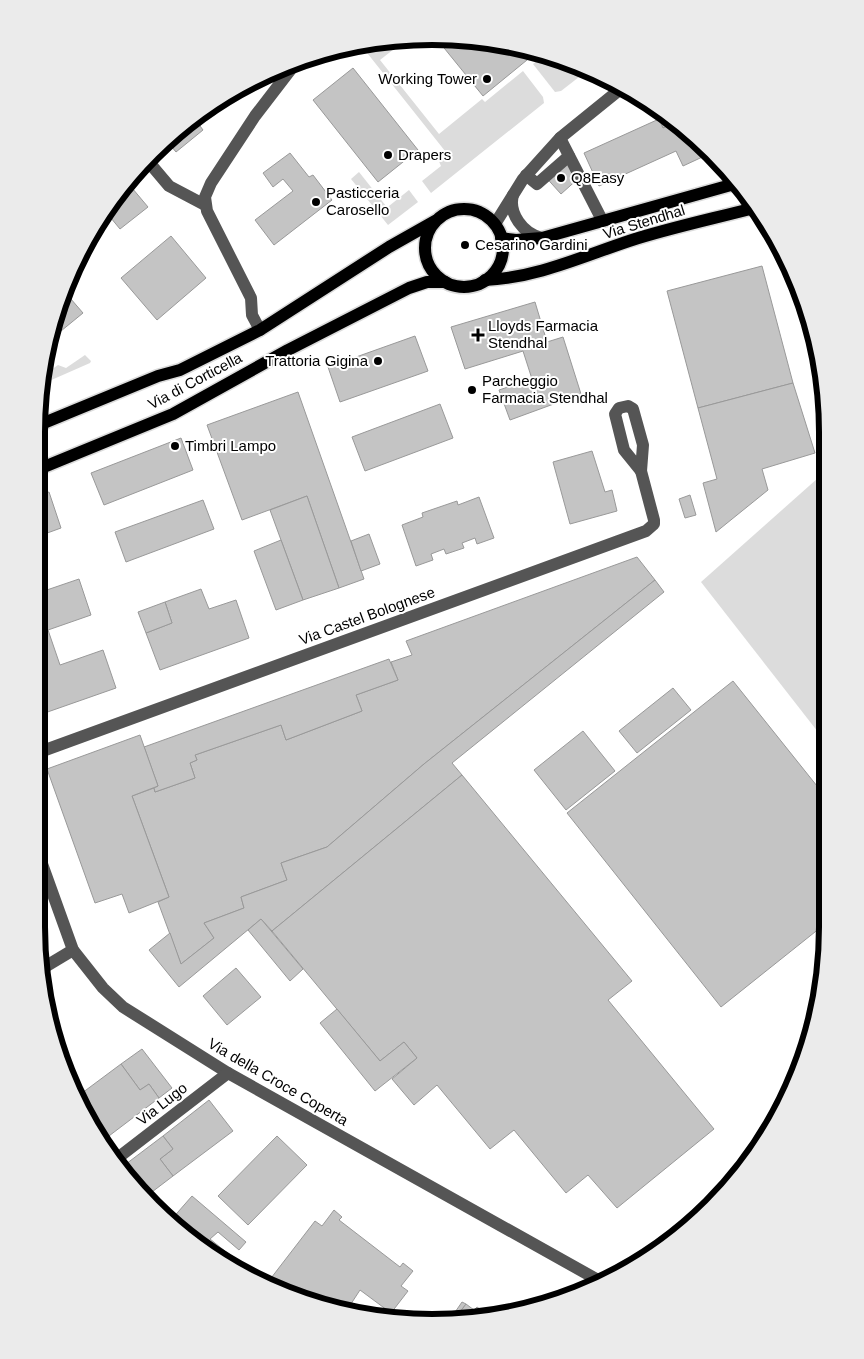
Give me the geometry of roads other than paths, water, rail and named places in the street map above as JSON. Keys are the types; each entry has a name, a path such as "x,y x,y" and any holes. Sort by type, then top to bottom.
{"main road":[{"name":"Via Stendhal","path":"501,238 516,240 542,238 730,185"},
{"path":"464,209 482,213 495,224 501,238 503,250 499,264 485,280 466,287 445,282 435,274 428,264 425,251 426,239 435,221 451,211 464,209"},
{"name":"Via Stendhal","path":"485,280 525,275 645,236 749,209"},
{"name":"Via di Corticella","path":"45,422 158,376 180,370 260,330 395,243 435,221"},
{"name":"Via di Corticella","path":"45,467 172,414 288,350 410,288 427,282 445,282"}],"street":[{"path":"260,330 252,315 251,298 205,205 207,190 227,157 289,72"},
{"path":"495,224 526,175 560,138 617,92"},
{"path":"560,138 602,220"},
{"path":"526,175 537,184 569,156"},
{"path":"152,165 176,191 205,205"},
{"path":"514,192 512,204 517,219 530,234 542,238"},
{"name":"Via Castel Bolognese","path":"45,750 646,531 654,524 654,520 641,471"},
{"name":"Via della Croce Coperta","path":"45,873 72,950 103,988 123,1007 228,1073 578,1271 594,1278"},
{"path":"47,965 72,950"},
{"name":"Via Lugo","path":"120,1156 228,1073"},
{"name":"Via della Croce Coperta","path":"578,1271 590,1280"}],"place":[{"name":"Working Tower","path":"487,79"},
{"name":"Drapers","path":"388,155"},
{"name":"Q8Easy","path":"561,178"},
{"name":"Pasticceria Carosello","path":"316,202"},
{"name":"Cesarino Gardini","path":"465,245"},
{"name":"Lloyds Farmacia Stendhal","path":"478,335"},
{"name":"Trattoria Gigina","path":"378,361"},
{"name":"Parcheggio Farmacia Stendhal","path":"472,390"},
{"name":"Timbri Lampo","path":"175,446"}]}
